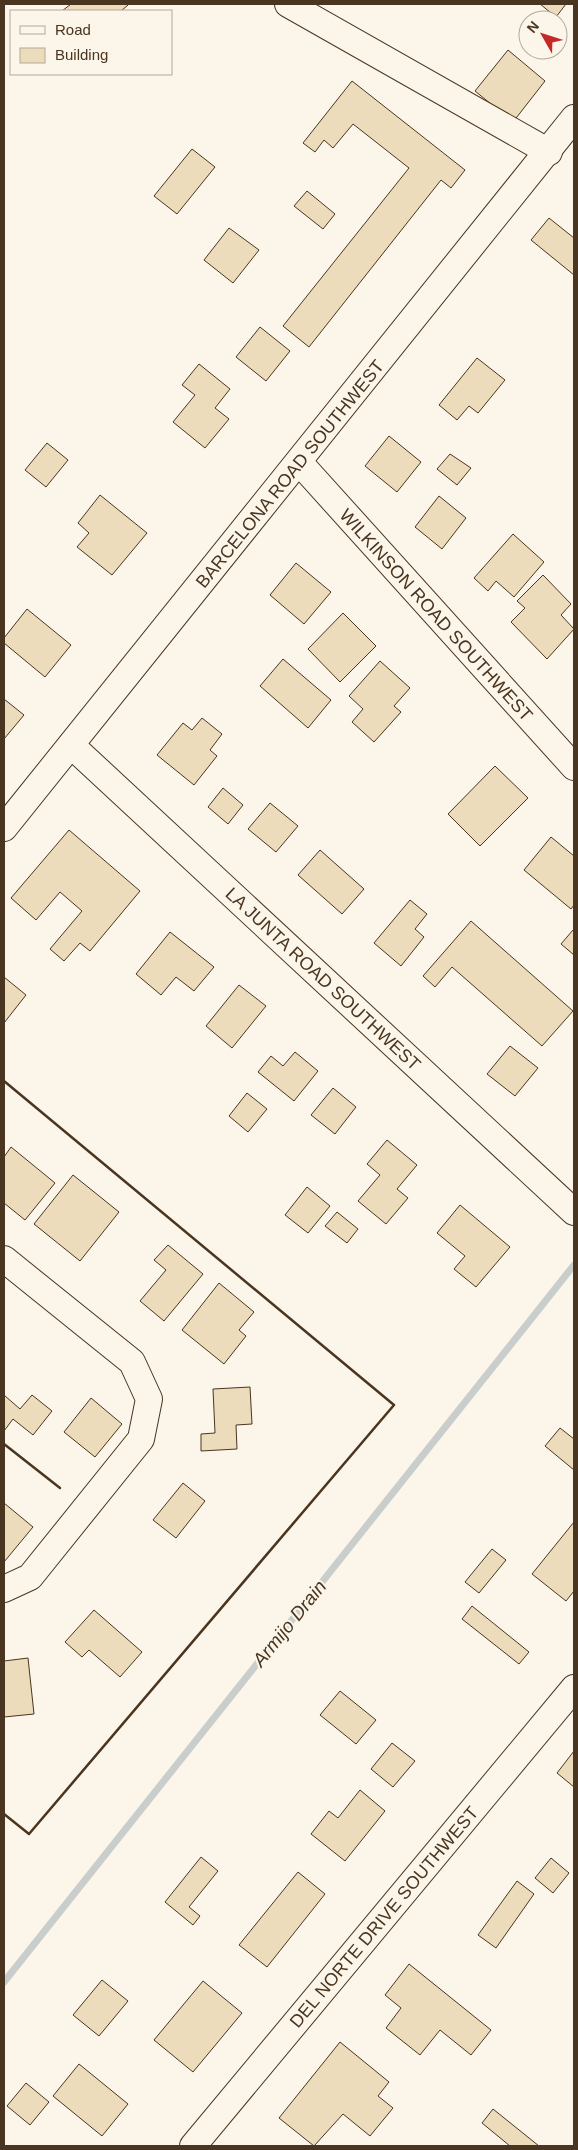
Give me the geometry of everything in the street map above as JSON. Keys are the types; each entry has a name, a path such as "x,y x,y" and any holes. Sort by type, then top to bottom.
{"street":[{"path":"288,4 549,152"},
{"name":"BARCELONA ROAD SOUTHWEST","path":"4,828 549,152 574,118"},
{"name":"WILKINSON ROAD SOUTHWEST","path":"298,462 574,767"},
{"name":"LA JUNTA ROAD SOUTHWEST","path":"71,746 574,1212"},
{"path":"4,1259 132,1362 149,1399 141,1439 30,1577 4,1589"},
{"name":"DEL NORTE DRIVE SOUTHWEST","path":"193,2146 574,1688"}],"building":[{"path":"71,4 128,5 122,10 63,10"},
{"path":"540,4 566,4 561,10 547,10"},
{"path":"508,50 545,81 513,122 475,91"},
{"path":"352,81 465,170 451,188 441,180 309,347 283,326 409,168 353,124 333,148 324,140 315,152 303,143"},
{"path":"192,149 215,167 177,214 154,196"},
{"path":"307,191 335,214 323,229 294,206"},
{"path":"549,218 574,238 574,275 531,240"},
{"path":"229,228 259,250 233,283 204,260"},
{"path":"260,327 290,351 266,381 236,357"},
{"path":"477,358 505,380 478,413 469,406 457,420 439,405"},
{"path":"199,364 230,389 215,408 229,419 205,448 173,422 195,395 182,385"},
{"path":"389,436 421,462 397,492 365,466"},
{"path":"47,443 68,460 46,487 25,470"},
{"path":"450,454 471,468 457,485 437,469"},
{"path":"100,495 147,533 112,575 77,547 89,533 78,523"},
{"path":"439,496 466,518 442,549 415,527"},
{"path":"513,534 544,562 514,597 496,581 488,591 474,578"},
{"path":"296,563 331,592 304,624 270,595"},
{"path":"543,575 571,604 561,615 574,629 547,659 511,622 525,608 517,601"},
{"path":"27,609 71,645 45,677 4,643 4,638"},
{"path":"343,613 376,646 340,682 308,649"},
{"path":"283,659 331,700 308,728 260,686"},
{"path":"380,661 410,688 394,706 401,712 374,742 352,722 363,709 349,696"},
{"path":"4,699 24,715 4,739"},
{"path":"202,718 222,734 210,750 217,756 194,785 157,755 183,723 192,730"},
{"path":"495,766 528,798 480,846 448,814"},
{"path":"223,788 243,805 228,824 208,807"},
{"path":"270,803 298,826 276,852 248,829"},
{"path":"69,830 140,891 90,951 80,943 64,961 50,949 82,911 60,892 36,920 11,898"},
{"path":"551,837 574,856 574,905 571,909 524,870"},
{"path":"320,850 364,889 342,914 298,875"},
{"path":"410,900 427,914 415,929 424,937 401,966 374,943"},
{"path":"471,921 573,1011 542,1046 452,967 435,987 423,976"},
{"path":"574,931 574,955 561,944"},
{"path":"170,932 214,967 194,991 176,977 161,995 136,974"},
{"path":"4,977 26,995 4,1023"},
{"path":"239,985 266,1006 232,1048 206,1026"},
{"path":"510,1046 538,1068 515,1096 487,1074"},
{"path":"295,1052 318,1071 294,1101 258,1072 271,1056 283,1066"},
{"path":"333,1088 356,1107 335,1134 311,1115"},
{"path":"247,1093 267,1109 248,1132 229,1116"},
{"path":"387,1140 417,1165 397,1189 408,1198 386,1224 358,1201 380,1175 367,1164"},
{"path":"11,1147 55,1183 25,1220 4,1203 4,1157"},
{"path":"73,1175 119,1212 80,1261 34,1224"},
{"path":"307,1187 330,1206 308,1233 285,1215"},
{"path":"460,1205 510,1247 476,1287 454,1269 465,1256 437,1233"},
{"path":"337,1212 358,1229 347,1243 325,1226"},
{"path":"168,1245 203,1274 164,1321 140,1301 166,1270 154,1260"},
{"path":"219,1283 254,1312 239,1330 246,1336 224,1364 182,1330"},
{"path":"250,1387 252,1424 236,1425 237,1449 201,1451 201,1434 215,1433 213,1389"},
{"path":"4,1395 20,1409 32,1395 52,1411 33,1435 13,1419 4,1431"},
{"path":"91,1398 122,1424 95,1457 64,1432"},
{"path":"560,1428 574,1439 574,1470 545,1446"},
{"path":"183,1483 205,1501 176,1538 153,1520"},
{"path":"4,1503 33,1527 4,1562"},
{"path":"574,1522 574,1591 566,1601 532,1574"},
{"path":"492,1549 506,1560 479,1593 465,1582"},
{"path":"472,1606 529,1652 519,1664 462,1619"},
{"path":"94,1610 142,1652 120,1677 89,1650 82,1657 65,1642"},
{"path":"28,1658 34,1714 4,1717 4,1661"},
{"path":"340,1691 376,1720 356,1744 320,1715"},
{"path":"392,1743 415,1761 393,1787 371,1769"},
{"path":"574,1751 574,1787 557,1773"},
{"path":"360,1790 385,1811 345,1861 311,1834 329,1811 338,1818"},
{"path":"201,1857 218,1871 189,1907 200,1916 193,1925 165,1902"},
{"path":"551,1858 569,1873 553,1893 535,1878"},
{"path":"298,1872 325,1894 267,1967 239,1945"},
{"path":"517,1881 534,1894 496,1948 478,1935"},
{"path":"409,1964 491,2030 471,2055 440,2030 420,2055 386,2028 401,2008 385,1995"},
{"path":"102,1980 128,2001 99,2036 73,2015"},
{"path":"203,1981 242,2013 193,2072 154,2040"},
{"path":"340,2042 389,2082 378,2096 393,2108 370,2136 343,2114 314,2146 279,2118"},
{"path":"79,2064 128,2104 102,2136 53,2096"},
{"path":"26,2083 49,2102 30,2125 7,2106"},
{"path":"493,2109 539,2146 510,2146 482,2123"}],"waterway":[{"name":"Armijo Drain","path":"4,1982 574,1265"}],"wall":[{"path":"4,1081 394,1405 29,1834 4,1814"},
{"path":"4,1444 60,1488"}]}
